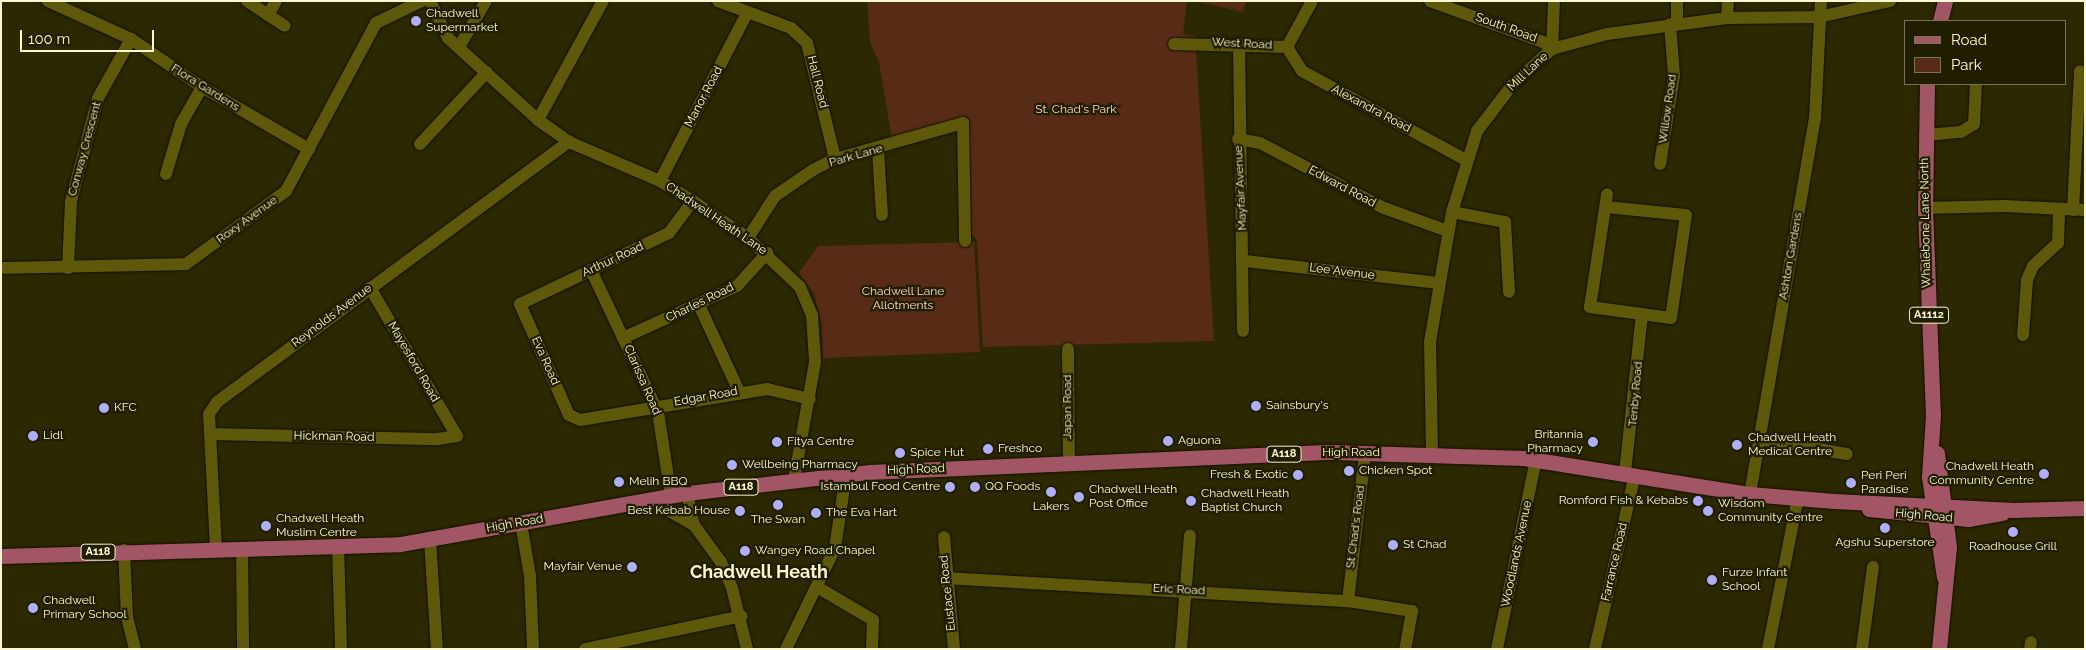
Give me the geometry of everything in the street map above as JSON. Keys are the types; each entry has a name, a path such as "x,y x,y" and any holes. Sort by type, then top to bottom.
{"main road":[{"path":"1940,20 1946,1"},
{"name":"Whalebone Lane North","path":"1927,85 1924,208 1933,422 1929,477 1940,512"},
{"name":"High Road","path":"1,556 124,550 338,546 430,539 687,493 846,474 1365,453 1536,459 1750,494 1940,512 1975,519 2014,510 2085,508"},
{"name":"A1112","path":"1939,649 1944,577 1940,512"}],"street":[{"name":"Flora Gardens","path":"48,1 131,39 202,88 309,149"},
{"path":"247,1 285,26"},
{"path":"268,14 276,1"},
{"name":"Roxy Avenue","path":"1,268 186,264 286,191 376,23 422,1"},
{"name":"Chadwell Heath Lane","path":"430,1 448,38 538,120 568,142 660,181 693,201 767,253 800,286 812,315 815,362 810,399 794,480"},
{"path":"459,47 486,1"},
{"path":"538,120 604,1"},
{"name":"Hall Road","path":"718,1 791,28 807,44 835,159"},
{"name":"West Road","path":"1174,44 1239,44 1287,47 1312,1"},
{"name":"South Road","path":"1430,1 1543,42 1552,49"},
{"path":"1552,49 1554,1"},
{"name":"Willow Road","path":"1660,164 1674,76 1674,23 1677,1"},
{"path":"1727,18 1728,1"},
{"name":"Ashton Gardens","path":"1750,494 1815,119 1821,1"},
{"name":"Mill Lane","path":"1432,454 1429,366 1439,283 1448,231 1466,160 1487,115 1552,49 1674,23 1727,18 1819,17 1890,1"},
{"name":"Manor Road","path":"660,181 748,12"},
{"name":"Conway Crescent","path":"68,268 71,201 98,98 131,39"},
{"name":"Mayfair Avenue","path":"1239,44 1238,139 1245,261 1243,332"},
{"name":"Alexandra Road","path":"1287,47 1302,71 1466,160"},
{"path":"1924,208 1970,205 2079,210 2080,71"},
{"path":"420,144 487,72"},
{"path":"1925,135 1961,132 1974,124 1976,85"},
{"path":"166,174 181,124 202,88"},
{"name":"Park Lane","path":"748,238 788,185 835,159 878,150 963,123 965,241"},
{"name":"Edward Road","path":"1238,139 1260,143 1384,208 1448,231"},
{"name":"Reynolds Avenue","path":"216,548 209,414 217,402 568,142"},
{"path":"878,150 882,215"},
{"name":"Arthur Road","path":"520,304 669,234 693,201"},
{"path":"1607,201 1686,215 1671,318 1642,314 1590,307 1607,201"},
{"path":"2023,335 2028,280 2034,266 2058,243 2059,209"},
{"path":"1452,212 1505,222 1509,292"},
{"name":"Charles Road","path":"623,338 699,305 737,286 767,253"},
{"name":"Lee Avenue","path":"1245,261 1439,283"},
{"name":"Clarissa Road","path":"591,270 655,407 671,496"},
{"name":"Mayesford Road","path":"370,288 457,436"},
{"name":"Eva Road","path":"520,304 572,418"},
{"path":"699,305 739,391"},
{"name":"Tenby Road","path":"1630,474 1642,314"},
{"name":"Japan Road","path":"1068,349 1069,465"},
{"name":"Edgar Road","path":"572,418 655,407 739,391 767,388 810,399"},
{"name":"Hickman Road","path":"211,434 438,439 457,436"},
{"path":"1760,439 1847,454"},
{"name":"St Chad's Road","path":"1348,600 1365,453"},
{"name":"Woodlands Avenue","path":"1497,649 1536,459"},
{"path":"786,649 817,587 840,534 846,474"},
{"name":"Farrance Road","path":"1595,649 1630,474"},
{"path":"687,493 694,525 721,562 742,616 747,649"},
{"path":"1768,649 1798,498"},
{"path":"649,500 694,525"},
{"path":"521,523 530,576 533,649"},
{"path":"1181,649 1190,535"},
{"name":"Eustace Road","path":"944,537 945,578 954,649"},
{"path":"430,539 437,649"},
{"path":"338,546 341,649"},
{"path":"242,548 243,649"},
{"path":"124,550 127,617 136,649"},
{"path":"1862,649 1873,567"},
{"name":"Eric Road","path":"945,578 1348,600 1412,612 1406,649"},
{"path":"817,587 873,620 872,649"},
{"path":"585,649 742,616"}],"green space":[{"name":"St. Chad's Park","path":"867,1 1187,1 1183,34 1195,36 1214,341 983,347 977,241 972,234 967,116 892,139 879,62 870,42"},
{"path":"1195,1 1246,1 1243,12"},
{"name":"Chadwell Lane Allotments","path":"974,242 980,352 823,358 822,324 814,294 799,273 818,246"}],"place":[{"name":"Chadwell Supermarket","path":"416,21"},
{"name":"Sainsbury's","path":"1256,406"},
{"name":"KFC","path":"104,408"},
{"name":"Lidl","path":"33,436"},
{"name":"Aguona","path":"1168,441"},
{"name":"Fitya Centre","path":"777,442"},
{"name":"Britannia Pharmacy","path":"1593,442"},
{"name":"Chadwell Heath Medical Centre","path":"1737,445"},
{"name":"Freshco","path":"988,449"},
{"name":"Spice Hut","path":"900,453"},
{"name":"Wellbeing Pharmacy","path":"732,465"},
{"name":"Chicken Spot","path":"1349,471"},
{"name":"Chadwell Heath Community Centre","path":"2044,474"},
{"name":"Fresh & Exotic","path":"1298,475"},
{"name":"Melih BBQ","path":"619,482"},
{"name":"Peri Peri Paradise","path":"1851,483"},
{"name":"Istambul Food Centre","path":"950,487"},
{"name":"QQ Foods","path":"975,487"},
{"name":"Lakers","path":"1051,492"},
{"name":"Chadwell Heath Post Office","path":"1079,497"},
{"name":"Chadwell Heath Baptist Church","path":"1191,501"},
{"name":"Romford Fish & Kebabs","path":"1698,501"},
{"name":"The Swan","path":"778,505"},
{"name":"Best Kebab House","path":"740,511"},
{"name":"Wisdom Community Centre","path":"1708,511"},
{"name":"The Eva Hart","path":"816,513"},
{"name":"Chadwell Heath Muslim Centre","path":"266,526"},
{"name":"Agshu Superstore","path":"1885,528"},
{"name":"Roadhouse Grill","path":"2013,532"},
{"name":"St Chad","path":"1393,545"},
{"name":"Wangey Road Chapel","path":"745,551"},
{"name":"Mayfair Venue","path":"632,567"},
{"name":"Furze Infant School","path":"1712,580"},
{"name":"Chadwell Primary School","path":"33,608"}],"district":[{"name":"Chadwell Heath","path":"759,572"}]}
